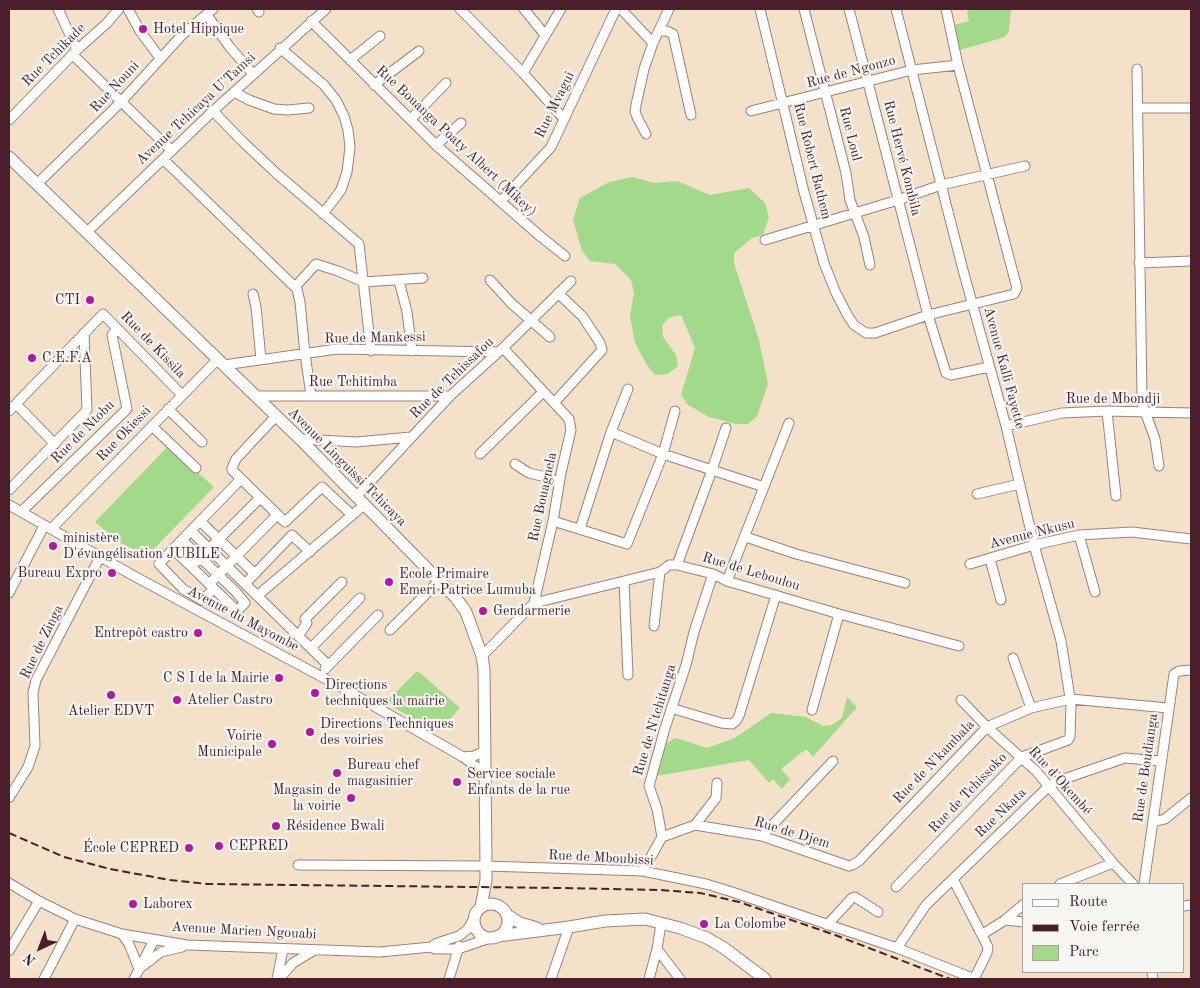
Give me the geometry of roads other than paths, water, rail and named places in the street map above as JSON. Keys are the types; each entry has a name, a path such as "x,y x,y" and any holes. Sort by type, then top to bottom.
{"main road":[{"name":"Avenue Linguissi Tchicaya","path":"9,157 300,439 440,581 466,612 482,656 485,686 486,880"},
{"path":"486,880 493,898 507,915 506,927 496,937 487,937 477,930 474,924 476,912 487,904 499,906"},
{"path":"481,907 486,880"},
{"name":"Avenue Marien Ngouabi","path":"507,915 520,923 541,930"},
{"name":"Avenue Marien Ngouabi","path":"496,937 605,921 645,920 680,928 706,938 724,948 765,979"}],"street":[{"path":"58,9 75,52 121,102 171,150"},
{"name":"Rue Tchikade","path":"9,120 119,9"},
{"path":"128,9 140,31 160,58"},
{"name":"Avenue Tchicaya U'Tamsi","path":"87,232 314,15 326,9"},
{"path":"460,9 523,73 564,119"},
{"path":"524,9 545,35"},
{"path":"523,73 561,9"},
{"name":"Rue Mvagui","path":"501,201 551,147 616,9"},
{"path":"621,9 653,43"},
{"path":"646,134 635,112 636,105 644,68 658,31 669,9"},
{"name":"Rue Robert Bathem","path":"760,9 827,271 836,293 854,325 866,333 875,333 928,315 1014,294 1017,288 986,174"},
{"name":"Rue Loul","path":"804,9 846,173 850,200 864,237 870,265"},
{"name":"Rue Hervé Kombila","path":"849,9 928,315 947,374 951,375 989,368"},
{"name":"Avenue Kalli Fayette","path":"896,9 972,304 1006,426 1034,545 1061,641 1071,699 1070,736"},
{"path":"946,9 958,65 986,174"},
{"path":"210,12 229,46 253,74"},
{"name":"Rue Nouni","path":"37,184 121,102 182,35 210,12"},
{"name":"Rue Bouanga Poaty Albert (Mikey)","path":"314,15 350,60 436,145 540,236 566,256"},
{"path":"658,31 670,31 672,34 691,115"},
{"path":"350,60 380,36"},
{"path":"280,48 324,85 336,100 346,123 350,147 347,172 341,190 323,214"},
{"path":"374,85 419,51"},
{"name":"Rue de Ngonzo","path":"751,111 826,94 912,70 958,65"},
{"path":"1137,69 1142,397 1155,439 1159,466"},
{"path":"411,119 446,83"},
{"path":"234,92 274,109 308,108"},
{"path":"1138,108 1191,108"},
{"path":"213,111 243,142 359,244 371,351"},
{"path":"436,145 461,122"},
{"path":"164,158 299,293 311,395"},
{"path":"764,240 898,200 941,184 1025,166"},
{"path":"1139,263 1191,260"},
{"path":"295,287 316,264 364,282 423,278"},
{"path":"490,280 510,302 550,337"},
{"path":"399,281 412,351"},
{"name":"Rue de Tchissafou","path":"257,596 352,515 360,501 411,438 450,396 571,282"},
{"path":"554,402 602,350 600,343 582,317 558,293"},
{"path":"253,294 261,358"},
{"name":"Rue de Kissila","path":"84,333 103,314 182,395"},
{"name":"Rue de Ntobu","path":"21,512 127,409 112,335 118,329"},
{"path":"55,444 12,408 84,333"},
{"path":"9,490 87,410 84,333"},
{"name":"Rue de Mankessi","path":"221,362 337,350 500,350"},
{"name":"Rue Bouagnela","path":"500,350 554,402 569,420 571,430 558,483 553,521 534,603"},
{"name":"Rue Okiessi","path":"9,593 47,527 182,395 221,362"},
{"path":"580,529 611,432 628,389"},
{"path":"480,454 543,392"},
{"name":"Rue Tchitimba","path":"255,396 450,396"},
{"path":"168,409 202,442"},
{"path":"553,521 627,544 663,454 675,410"},
{"path":"1107,411 1116,496"},
{"name":"Rue de Mbondji","path":"1006,426 1062,413 1107,411 1191,413"},
{"path":"276,416 233,465 232,470 285,522 322,487 352,515"},
{"path":"727,581 789,423"},
{"path":"152,426 196,468"},
{"path":"482,656 534,603 660,572 669,565 677,565 726,428"},
{"path":"611,432 663,454 764,486"},
{"path":"300,439 356,442 411,438"},
{"path":"515,464 528,473 550,478 558,483"},
{"path":"241,479 159,564 183,589 202,600 218,574 277,515"},
{"path":"976,494 1020,484"},
{"path":"191,568 260,498"},
{"name":"Avenue du Mayombe","path":"9,505 100,557 319,675 463,757 486,774"},
{"path":"200,521 256,574"},
{"path":"191,531 328,666"},
{"name":"Avenue Nkusu","path":"970,564 1034,545 1079,535 1132,532 1191,539"},
{"path":"245,584 292,535 310,552"},
{"path":"1079,535 1095,592"},
{"path":"746,536 796,554 905,583"},
{"path":"173,549 237,611 245,603 182,540"},
{"name":"Rue de Zinga","path":"9,798 28,767 35,746 33,693 36,680 100,557"},
{"path":"990,559 1001,600"},
{"name":"Rue de Leboulou","path":"677,565 713,574 727,581 839,614 959,646"},
{"path":"654,626 660,572"},
{"name":"Rue de N'tchitanga","path":"662,837 657,809 649,786 713,574"},
{"path":"390,630 440,581"},
{"path":"624,581 628,675"},
{"path":"299,636 307,623 305,619 342,582"},
{"path":"671,708 732,724 739,716 776,595"},
{"path":"311,648 360,598"},
{"path":"812,710 839,614"},
{"path":"319,675 378,615"},
{"path":"1013,658 1031,708"},
{"name":"Rue de Boudianga","path":"1144,883 1160,761 1174,674 1179,671 1191,670"},
{"name":"Rue de N'kambala","path":"855,864 987,727 1031,708 1071,699 1168,708"},
{"name":"Rue d'Okembé","path":"961,700 987,727 1036,771 1132,883"},
{"name":"Rue de Tchissoko","path":"896,887 1022,757 1066,742 1070,736"},
{"path":"463,757 474,756 485,751"},
{"name":"Rue Nkata","path":"897,948 926,905 1049,786 1055,782 1125,758 1160,761"},
{"path":"762,836 834,761"},
{"path":"644,871 662,837 695,824 716,798 717,784"},
{"path":"1153,822 1165,818 1191,798"},
{"name":"Rue de Djem","path":"695,824 762,836 849,866 855,864"},
{"path":"1063,883 1113,863"},
{"name":"Rue de Mboubissi","path":"298,866 486,866 644,871 706,884 897,948 974,979"},
{"path":"952,880 983,934 988,951 974,979"},
{"name":"Avenue Marien Ngouabi","path":"9,883 75,919 122,934 187,946 380,952 431,947 458,949 496,937"},
{"path":"827,924 852,898 878,912"},
{"path":"9,952 39,901"},
{"path":"983,934 1006,920 1022,906"},
{"path":"449,979 458,949 474,918"},
{"path":"44,979 75,919"},
{"path":"1006,920 1022,922"},
{"path":"649,979 661,924"},
{"path":"550,979 569,927"},
{"name":"Avenue Marien Ngouabi","path":"431,947 437,943 460,936 468,929"},
{"path":"122,934 129,944 139,969"},
{"path":"134,979 154,940"},
{"name":"Avenue Marien Ngouabi","path":"453,968 474,944"},
{"path":"139,969 161,952 187,946"},
{"path":"278,979 283,949"},
{"path":"440,949 448,956 453,968"},
{"path":"657,949 680,979"},
{"path":"278,979 293,963 315,950"}],"railway":[{"path":"9,833 64,857 110,869 170,880 207,884 562,888 660,890 700,893 739,902 835,935 950,979"}],"place":[{"name":"Hotel Hippique","path":"143,29"},
{"name":"CTI","path":"90,300"},
{"name":"C.E.F.A","path":"32,358"},
{"name":"ministère D'évangélisation JUBILE","path":"53,546"},
{"name":"Bureau Expro","path":"112,573"},
{"name":"Ecole Primaire Emeri Patrice Lumuba","path":"389,582"},
{"name":"Gendarmerie","path":"483,611"},
{"name":"Entrepôt castro","path":"198,633"},
{"name":"C S I de la Mairie","path":"279,678"},
{"name":"Directions techniques la mairie","path":"315,693"},
{"name":"Atelier EDVT","path":"111,695"},
{"name":"Atelier Castro","path":"177,700"},
{"name":"Directions Techniques des voiries","path":"310,732"},
{"name":"Voirie Municipale","path":"272,744"},
{"name":"Bureau chef magasinier","path":"337,773"},
{"name":"Service sociale Enfants de la rue","path":"457,782"},
{"name":"Magasin de la voirie","path":"351,798"},
{"name":"Résidence Bwali","path":"276,826"},
{"name":"CEPRED","path":"219,846"},
{"name":"École CEPRED","path":"189,848"},
{"name":"Laborex","path":"133,904"},
{"name":"La Colombe","path":"704,924"}]}
